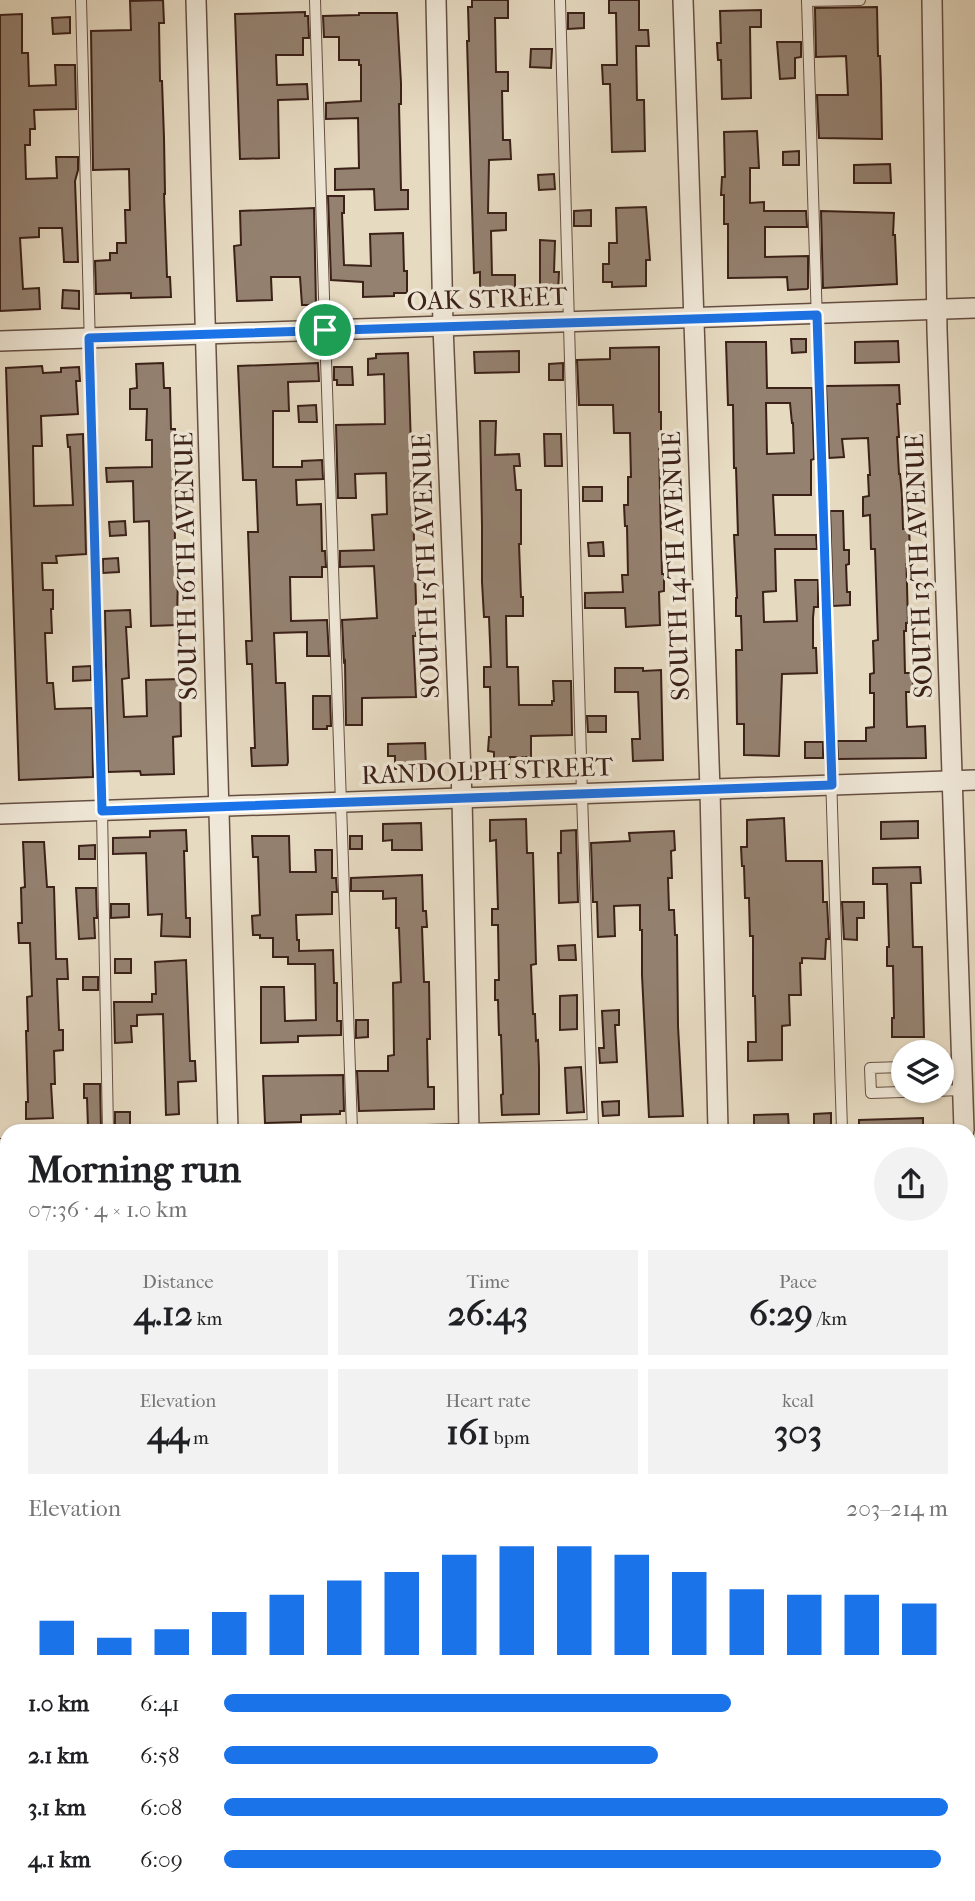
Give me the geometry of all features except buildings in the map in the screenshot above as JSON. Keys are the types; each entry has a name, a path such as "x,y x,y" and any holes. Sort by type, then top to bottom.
{"street":[{"name":"SOUTH 16TH AVENUE","path":"196,0 228,1124"},
{"name":"SOUTH 15TH AVENUE","path":"436,0 443,326 462,798 469,1124"},
{"name":"SOUTH 14TH AVENUE","path":"683,0 710,790 718,1124"},
{"name":"SOUTH 13TH AVENUE","path":"932,0 936,309 964,1124"},
{"name":"OAK STREET","path":"0,341 975,308"},
{"name":"RANDOLPH STREET","path":"0,814 975,780"}],"lane":[{"path":"81,0 108,1124"},
{"path":"315,0 352,1124"},
{"path":"560,0 593,1124"},
{"path":"842,1124 807,0 860,0"},
{"path":"954,1065 962,1065"},
{"path":"891,1067 870,1068 871,1093 891,1092"},
{"path":"954,1090 963,1090"}],"route":[{"path":"817,315 832,785 102,811 89,338 325,330 817,315"}]}
